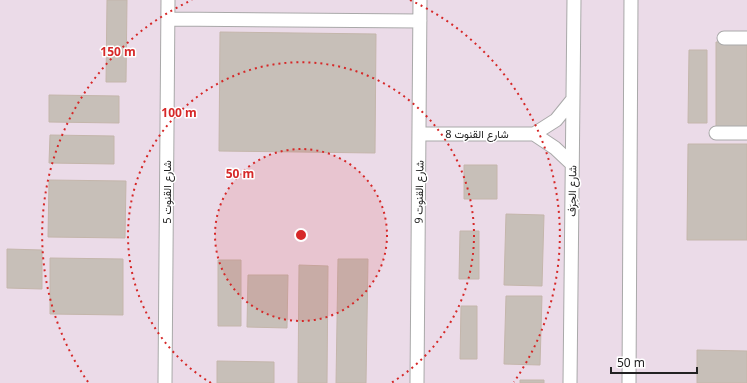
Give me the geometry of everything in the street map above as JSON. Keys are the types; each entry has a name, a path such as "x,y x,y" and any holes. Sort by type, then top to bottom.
{"street":[{"name":"شارع القنوت 5","path":"165,383 168,0"},
{"name":"شارع القنوت 9","path":"417,383 420,0"},
{"name":"شارع الحِرَف","path":"570,383 574,0"},
{"path":"629,383 631,0"},
{"path":"168,19 420,21"},
{"path":"724,38 747,38"},
{"path":"572,164 555,148 534,134 556,120 573,99"},
{"path":"716,133 747,134"},
{"name":"شارع القنوت 8","path":"420,134 534,134"}],"shaded area":[{"path":"0,0 747,0 747,383 0,383"}],"building":[{"path":"107,0 127,0 126,82 106,82"},
{"path":"220,32 376,34 375,153 219,151"},
{"path":"716,42 747,42 747,128 716,128"},
{"path":"689,50 707,50 707,123 688,123"},
{"path":"49,95 119,96 119,123 49,122"},
{"path":"50,135 114,136 114,164 49,163"},
{"path":"688,144 747,144 747,240 687,240"},
{"path":"464,165 497,165 497,199 464,199"},
{"path":"49,180 126,181 125,238 48,237"},
{"path":"506,214 544,215 542,286 504,285"},
{"path":"460,231 479,231 479,279 459,279"},
{"path":"7,249 42,250 42,289 7,288"},
{"path":"50,258 123,259 123,315 50,314"},
{"path":"338,259 368,259 366,383 336,383"},
{"path":"218,260 241,260 241,326 218,326"},
{"path":"299,265 328,266 327,383 298,383"},
{"path":"248,275 288,275 287,328 247,327"},
{"path":"506,296 542,296 540,365 504,364"},
{"path":"461,306 477,306 477,359 460,359"},
{"path":"697,350 747,351 747,383 697,383"},
{"path":"217,361 274,362 274,383 217,383"},
{"path":"520,380 544,380 544,383 520,383"}]}
